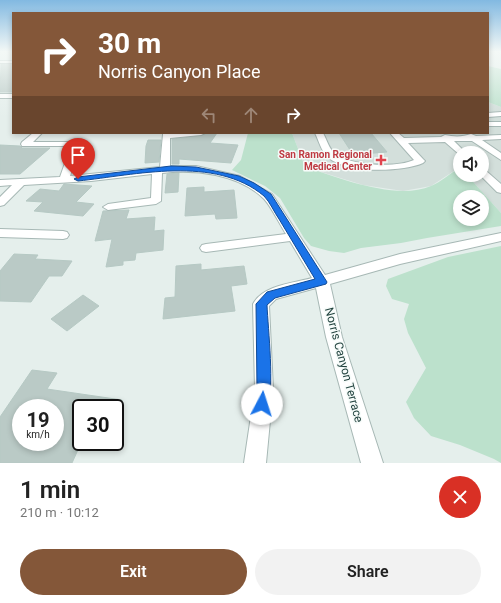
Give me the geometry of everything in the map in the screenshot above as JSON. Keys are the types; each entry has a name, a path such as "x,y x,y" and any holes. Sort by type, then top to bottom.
{"street":[{"path":"0,96 12,96"},
{"path":"489,115 501,114"},
{"path":"489,124 501,124"},
{"path":"37,134 25,144 76,144 64,180"},
{"path":"108,207 156,201 166,136 189,134"},
{"path":"320,134 333,158 339,161 366,167 398,168 417,164 420,161 395,134"},
{"path":"442,134 455,146"},
{"path":"402,141 448,139 470,135 501,137"},
{"path":"470,135 501,157"},
{"name":"Norris Canyon Terrace","path":"0,183 64,180 161,170 196,169 237,178 252,185 268,196 322,282 334,337 372,463"},
{"path":"489,179 501,190"},
{"path":"0,203 20,182"},
{"path":"0,233 63,235"},
{"path":"206,248 294,237"},
{"path":"255,463 264,389 261,304 271,295 400,259 501,237"}],"shaded area":[{"name":"San Ramon Regional Medical Center","path":"489,102 501,107 501,213 489,200 489,190 480,190 473,182 489,182 489,146 453,146 453,172 431,186 403,191 363,185 305,167 292,134 489,134"}],"green space":[{"path":"489,74 501,74 501,107 489,102"},
{"path":"248,134 292,134 305,167 351,182 401,191 417,190 431,186 453,172 453,182 473,182 480,190 453,190 453,226 489,226 489,200 501,213 501,226 401,243 361,248 344,253 329,251 311,246 304,238 280,198 265,186 232,170 241,160"},
{"path":"501,246 501,463 460,445 431,436 414,418 406,402 426,368 408,333 404,319 409,304 392,299 386,286 388,279 448,257"}],"building":[{"path":"1,74 12,74 12,92 0,92"},
{"path":"204,134 216,134 210,143 238,145 231,163 179,159 179,164 172,164 172,139 201,136"},
{"path":"340,134 372,134 387,152 362,154 352,153"},
{"path":"148,140 161,140 159,162 145,163 146,146"},
{"path":"0,145 20,146 22,148 50,148 20,174 0,174"},
{"path":"179,173 178,192 165,193 167,174"},
{"path":"64,184 92,186 76,202 94,204 83,216 34,211 43,202 26,201 40,189 59,191"},
{"path":"204,187 204,192 234,190 237,218 216,219 215,214 185,216 187,188"},
{"path":"129,210 126,219 155,217 154,231 164,230 163,250 136,253 135,260 123,261 123,265 106,267 112,239 95,241 103,211"},
{"path":"14,254 38,255 35,259 72,261 62,276 49,276 31,302 0,301 0,271"},
{"path":"201,264 201,270 244,266 247,284 231,286 235,311 163,319 165,298 175,297 176,266"},
{"path":"83,295 99,306 67,331 51,319"},
{"path":"32,370 57,373 47,389 115,399 72,399 72,451 77,451 72,463 0,463 0,417 12,399 12,451 64,451 64,399 12,399"}],"place":[{"name":"San Ramon Regional Medical Center","path":"381,160"}],"route":[{"path":"78,179 171,168 196,169 237,178 252,185 268,196 322,282 271,295 261,304 264,389 262,404"}]}
